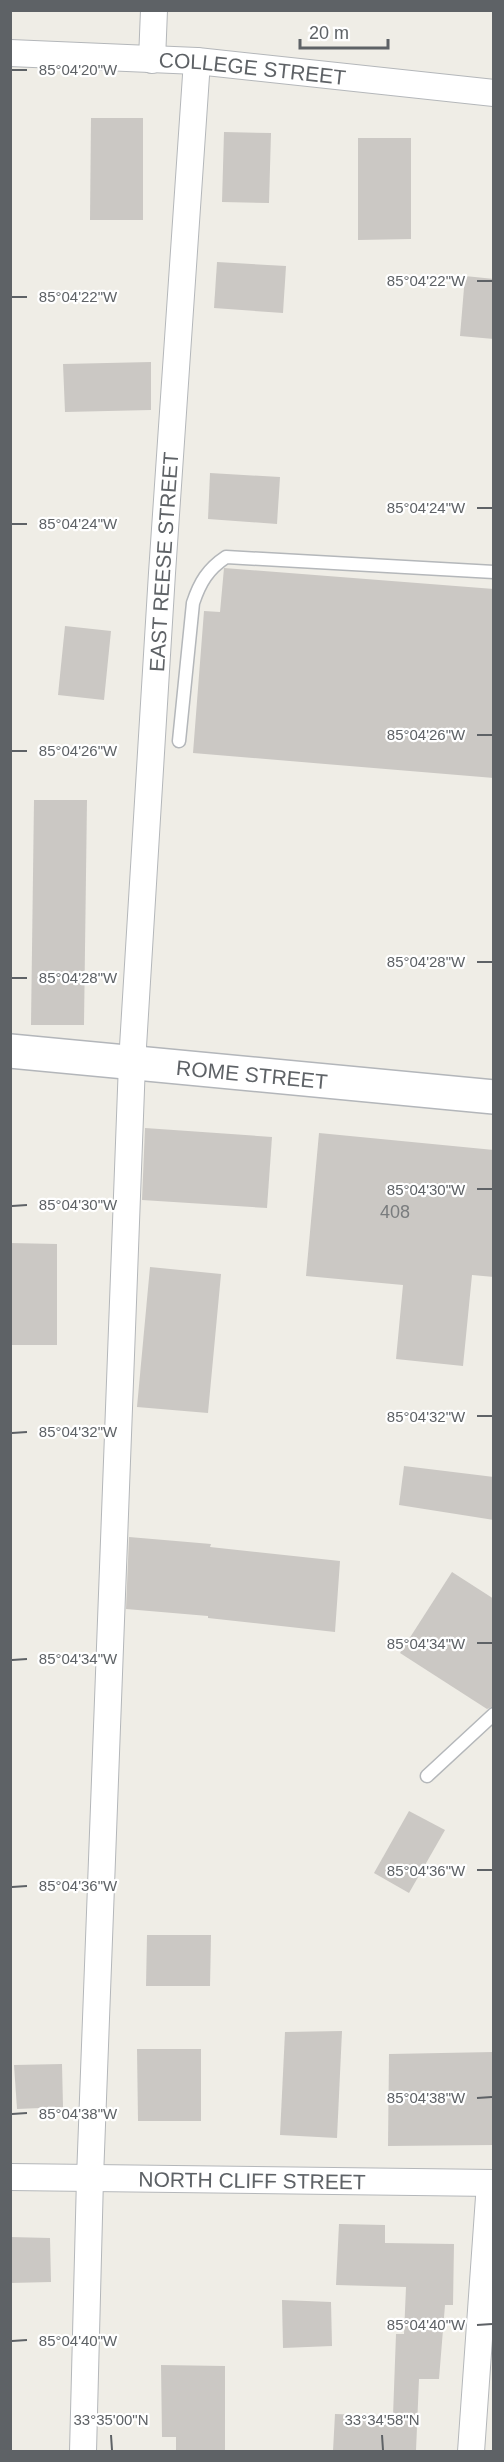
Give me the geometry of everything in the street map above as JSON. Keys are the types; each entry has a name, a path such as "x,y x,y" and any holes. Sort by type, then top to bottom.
{"street":[{"path":"152,60 154,10"},
{"name":"COLLEGE STREET","path":"10,53 197,61 494,93"},
{"name":"EAST REESE STREET","path":"83,2451 90,2178 132,1063 197,61"},
{"name":"ROME STREET","path":"10,1052 494,1097"},
{"name":"NORTH CLIFF STREET","path":"10,2177 492,2183"},
{"path":"471,2451 492,2183"}],"lane":[{"path":"179,741 193,603 200,583 213,565 226,557 494,572"},
{"path":"427,1776 494,1714"}],"building":[{"path":"91,118 143,118 143,220 90,220"},
{"path":"224,132 271,133 269,203 222,202"},
{"path":"358,138 411,138 411,239 358,240"},
{"path":"217,262 286,266 283,313 214,308"},
{"path":"465,276 494,279 494,339 460,336"},
{"path":"151,362 151,410 65,412 63,364"},
{"path":"210,473 280,477 277,524 208,519"},
{"path":"224,568 494,589 494,778 193,753 204,611 220,612"},
{"path":"65,626 111,631 104,700 58,695"},
{"path":"34,800 87,800 84,1025 31,1025"},
{"path":"145,1128 272,1137 267,1208 142,1200"},
{"path":"319,1133 494,1150 494,1277 472,1275 463,1366 396,1359 403,1285 306,1276"},
{"path":"10,1243 57,1244 57,1345 10,1345"},
{"path":"150,1267 221,1274 208,1413 137,1407"},
{"path":"404,1466 494,1477 494,1520 399,1505"},
{"path":"129,1537 211,1544 210,1547 340,1561 335,1632 208,1618 208,1616 126,1609"},
{"path":"452,1572 494,1599 494,1706 487,1709 400,1653"},
{"path":"409,1811 445,1830 409,1893 374,1873"},
{"path":"147,1935 211,1935 210,1986 146,1986"},
{"path":"342,2031 337,2138 280,2135 285,2032"},
{"path":"137,2049 201,2049 201,2121 138,2121"},
{"path":"494,2052 494,2145 388,2146 389,2054"},
{"path":"62,2064 63,2107 17,2109 14,2065"},
{"path":"339,2224 385,2225 385,2243 454,2244 453,2305 445,2305 439,2379 419,2379 416,2451 333,2451 335,2414 393,2416 396,2334 404,2334 406,2287 336,2285"},
{"path":"10,2237 50,2238 51,2282 10,2283"},
{"path":"282,2300 331,2302 332,2346 283,2348"},
{"path":"161,2365 225,2366 225,2451 176,2451 176,2437 162,2437"}]}
